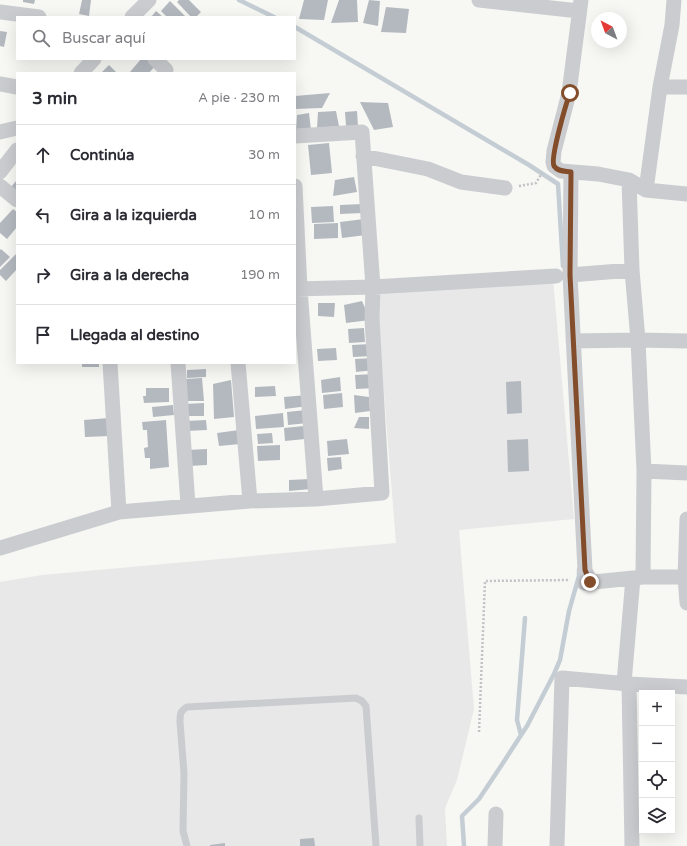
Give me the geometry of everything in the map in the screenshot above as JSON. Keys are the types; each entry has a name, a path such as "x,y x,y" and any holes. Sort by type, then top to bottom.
{"street":[{"path":"133,16 150,0"},
{"path":"479,0 580,6 570,93 554,151 553,162 557,169 561,171 598,174 629,180 646,190 687,198"},
{"path":"646,190 660,87 672,25 674,0"},
{"path":"0,12 31,16"},
{"path":"83,72 93,60"},
{"path":"156,60 166,70"},
{"path":"0,84 16,87"},
{"path":"660,87 687,87"},
{"path":"0,132 16,128"},
{"path":"0,548 119,512 188,505 316,499 382,493 372,319 373,287 362,132 296,136"},
{"path":"0,172 16,151"},
{"path":"363,156 428,169 461,182 505,188"},
{"path":"571,172 563,275 573,341 585,570 581,582 638,578 686,577"},
{"path":"629,180 632,270 638,340 644,471 638,578 626,684 632,846"},
{"path":"0,186 16,199"},
{"path":"296,220 298,289 316,499"},
{"path":"298,289 373,287 632,270"},
{"path":"573,341 687,341"},
{"path":"110,364 119,512"},
{"path":"178,364 188,505"},
{"path":"238,364 250,501"},
{"path":"644,471 687,473"},
{"path":"687,519 687,603"},
{"path":"558,846 562,678 626,684 687,687"},
{"path":"495,846 496,814"}],"lane":[{"path":"187,846 184,831 184,773 180,722 180,714 183,710 187,707 356,698 362,701 366,706 376,846"},
{"path":"419,818 420,846"}],"path":[{"path":"479,732 485,581 581,582"}],"shaded area":[{"path":"553,278 574,519 459,530 474,709 457,780 445,808 447,846 0,846 0,582 42,575 396,543 376,294"}],"building":[{"path":"23,0 35,0 34,4 23,2"},
{"path":"82,0 91,0 89,16 79,14"},
{"path":"179,0 189,0 201,12 197,16 190,16 177,2"},
{"path":"304,0 328,0 324,20 299,19"},
{"path":"339,0 357,0 358,22 331,23"},
{"path":"369,0 380,1 378,26 363,23"},
{"path":"170,1 185,16 166,16 161,11"},
{"path":"386,7 409,9 406,33 381,32"},
{"path":"156,11 162,16 152,16"},
{"path":"0,31 7,32 4,47 0,46"},
{"path":"140,60 149,60 156,65 150,72 130,72"},
{"path":"109,65 116,72 102,72"},
{"path":"330,93 322,108 296,109 296,96"},
{"path":"360,102 388,103 393,127 374,130"},
{"path":"336,111 339,126 317,128 318,112"},
{"path":"357,111 358,126 346,126 345,112"},
{"path":"309,113 311,130 296,131 297,115"},
{"path":"329,143 332,173 311,175 308,145"},
{"path":"354,177 357,192 333,196 335,180"},
{"path":"16,181 16,193 10,188"},
{"path":"363,204 363,213 340,214 340,205"},
{"path":"333,206 334,222 312,223 311,207"},
{"path":"13,209 16,211 16,228 7,239 0,233 0,223"},
{"path":"364,219 366,235 342,238 340,222"},
{"path":"338,223 338,238 314,239 314,224"},
{"path":"1,249 10,257 0,267 0,250"},
{"path":"16,254 16,270 6,281 0,275 0,270"},
{"path":"362,301 370,320 346,323 344,305"},
{"path":"318,303 335,303 334,317 318,316"},
{"path":"364,328 365,342 349,343 348,329"},
{"path":"371,344 372,356 353,357 352,345"},
{"path":"336,348 337,360 318,361 317,349"},
{"path":"374,358 375,370 356,372 355,359"},
{"path":"82,364 99,364 99,367 82,367"},
{"path":"206,369 206,377 187,378 187,370"},
{"path":"374,374 375,388 356,389 355,375"},
{"path":"340,377 341,391 322,393 321,380"},
{"path":"202,378 204,401 186,401 185,379"},
{"path":"231,380 234,417 214,419 213,384"},
{"path":"521,381 522,413 507,414 506,382"},
{"path":"275,386 276,396 255,397 255,387"},
{"path":"146,388 169,388 169,402 144,403 143,396 146,396"},
{"path":"342,393 343,407 324,409 323,395"},
{"path":"307,395 308,406 285,409 284,397"},
{"path":"354,395 369,397 370,411 355,413"},
{"path":"204,403 204,416 185,416 185,404"},
{"path":"173,405 174,415 153,417 152,407"},
{"path":"306,410 308,423 288,425 287,412"},
{"path":"283,413 284,427 256,429 255,416"},
{"path":"359,417 369,417 369,429 354,428"},
{"path":"109,418 110,436 85,437 84,420"},
{"path":"166,420 169,467 150,469 150,458 145,458 144,448 148,447 147,430 143,430 142,422"},
{"path":"206,420 207,430 186,431 186,421"},
{"path":"304,426 305,439 285,441 284,428"},
{"path":"239,430 240,444 219,446 217,433"},
{"path":"272,433 273,443 258,444 257,434"},
{"path":"347,439 349,454 328,456 327,441"},
{"path":"528,439 529,471 508,472 507,440"},
{"path":"280,445 280,460 258,461 257,446"},
{"path":"207,449 207,465 188,466 187,450"},
{"path":"341,457 342,469 328,471 327,458"},
{"path":"310,479 311,489 289,491 289,480"},
{"path":"314,838 315,846 300,846 300,839"},
{"path":"225,843 225,846 210,846 210,845"}],"waterway":[{"path":"239,0 272,16"},
{"path":"296,28 529,165 558,184 563,266"},
{"path":"464,846 462,816 479,799 527,726 560,660 569,611 579,576 579,569"},
{"path":"521,735 517,720 525,618"}],"route":[{"path":"570,93 554,151 553,162 557,169 571,172 570,275 585,570 590,582"}]}
